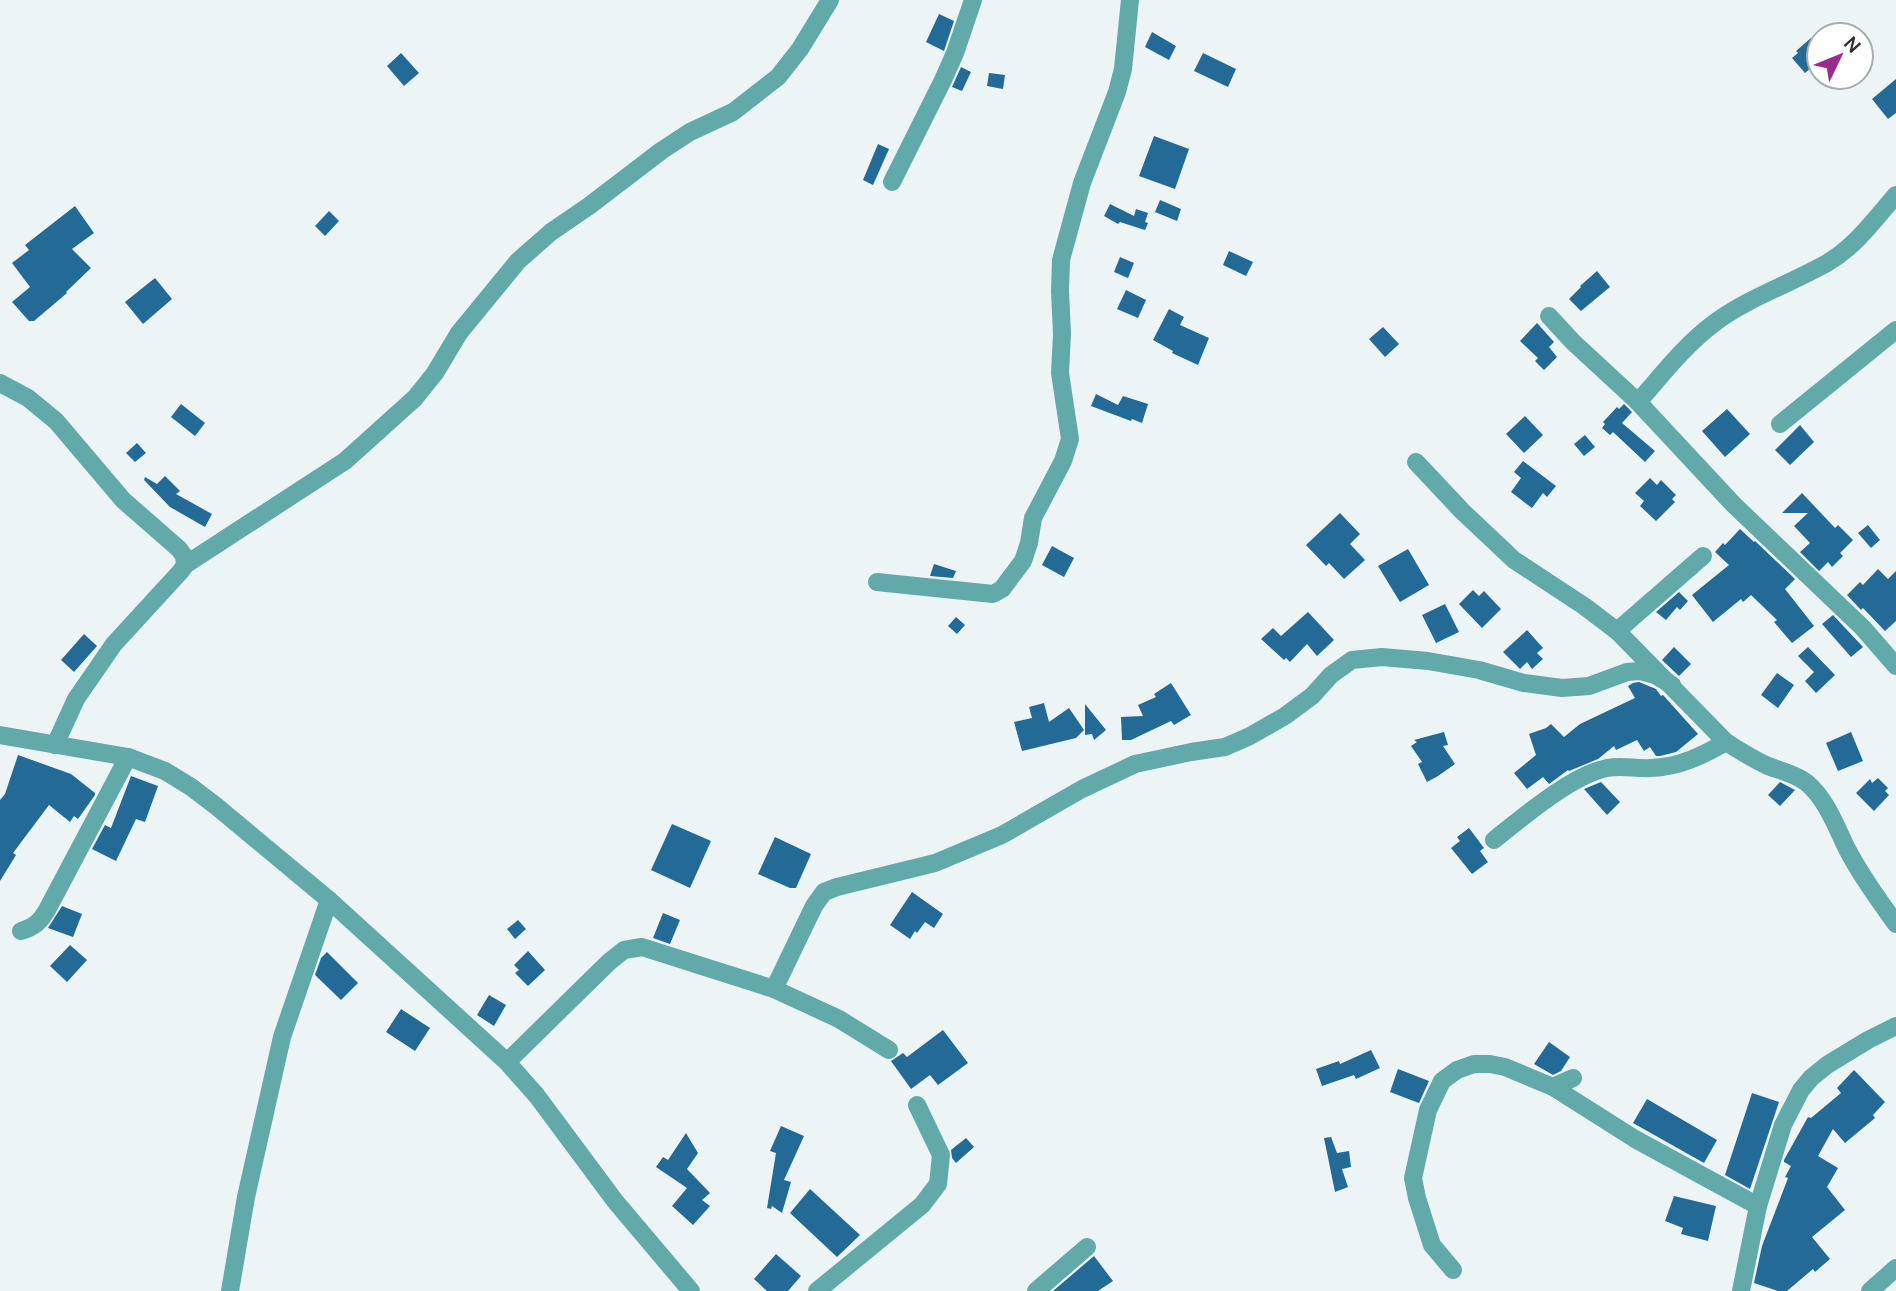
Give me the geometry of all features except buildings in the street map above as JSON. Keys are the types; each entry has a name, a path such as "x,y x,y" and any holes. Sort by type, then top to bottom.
{"street":[{"path":"55,745 76,699 114,644 185,565 345,461 429,382 459,332 518,261 551,232 661,152 690,132 733,112 778,76 800,48 830,0"},
{"path":"892,183 955,53 973,0"},
{"path":"877,583 993,594 1002,589 1023,561 1033,518 1063,461 1070,439 1060,373 1061,260 1082,183 1120,80 1130,0"},
{"path":"1638,402 1679,355 1714,323 1828,263 1867,229 1896,195"},
{"path":"1549,316 1638,402 1725,495 1863,628 1896,666"},
{"path":"1780,424 1896,330"},
{"path":"0,383 28,398 56,421 123,500 179,549 184,556 185,565"},
{"path":"1416,462 1462,511 1514,560 1617,631 1726,742 1745,755 1807,783 1823,804 1870,887 1896,924"},
{"path":"1617,631 1703,556"},
{"path":"775,989 814,906 824,892 935,863 1002,835 1082,789 1135,764 1225,747 1285,716 1352,660 1381,657 1428,661 1479,670 1524,683 1562,688 1589,686 1628,672 1640,671 1656,675 1672,685"},
{"path":"0,735 128,757 164,771 191,787 329,900 507,1062 537,1096 615,1201 691,1291"},
{"path":"1494,840 1584,776 1609,768 1648,769 1677,765 1700,757 1726,742"},
{"path":"21,931 33,927 47,911 128,757"},
{"path":"230,1291 246,1197 282,1037 329,900"},
{"path":"507,1062 609,962 624,950 642,947 775,989 839,1019 889,1051"},
{"path":"1741,1291 1758,1206 1783,1125 1801,1090 1827,1065 1896,1026"},
{"path":"1453,1270 1432,1245 1413,1178 1428,1110 1442,1082 1457,1070 1474,1064 1504,1067 1553,1087 1635,1139 1758,1206"},
{"path":"1553,1087 1573,1078"},
{"path":"817,1291 922,1205 938,1184 941,1155 917,1105"},
{"path":"1036,1291 1087,1247"},
{"path":"1870,1291 1896,1268"}]}
